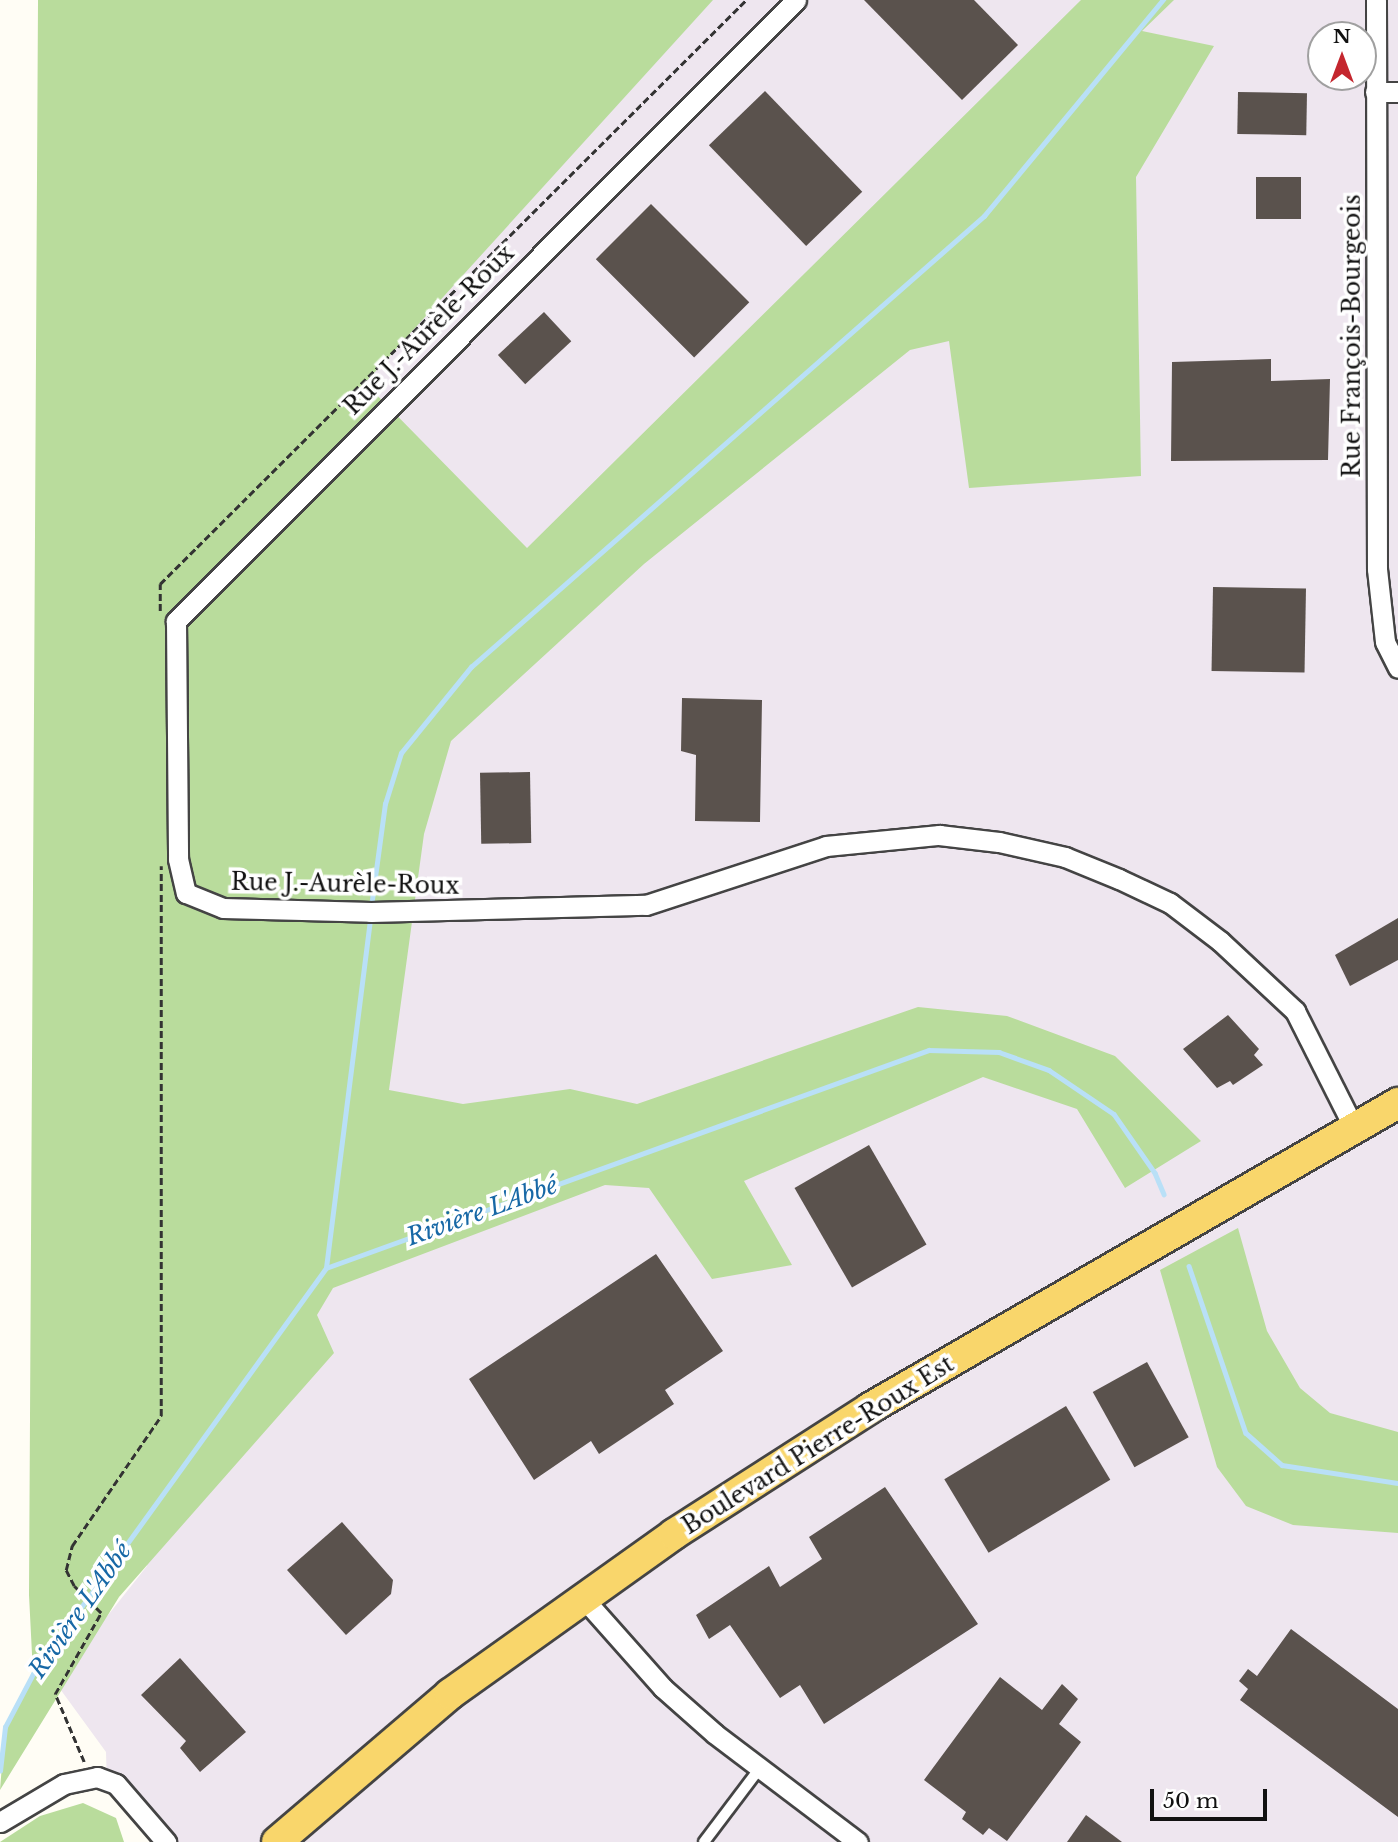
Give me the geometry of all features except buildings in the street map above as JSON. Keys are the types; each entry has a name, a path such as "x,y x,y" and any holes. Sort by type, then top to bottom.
{"main road":[{"name":"Boulevard Pierre-Roux Est","path":"277,1842 450,1694 674,1534 870,1408 1398,1103"}],"street":[{"name":"Rue J.-Aurèle-Roux","path":"796,0 176,621 178,859 186,893 223,908 371,912 646,905 826,846 939,835 999,842 1065,857 1119,879 1170,903 1220,942 1295,1012 1354,1128"},
{"name":"Rue François-Bourgeois","path":"1376,0 1377,569 1385,642 1398,668"},
{"path":"1375,92 1398,92"},
{"path":"584,1599 663,1688 760,1768 858,1842"},
{"path":"0,1822 64,1784 97,1777 116,1784 166,1842"}],"lane":[{"path":"704,1842 760,1768"}],"path":[{"path":"160,624 160,584 746,0"},
{"path":"97,1777 82,1759 55,1694 101,1613 74,1586 66,1570 72,1546 161,1416 161,853"}],"shaded area":[{"path":"147,0 1398,0 1398,1842 151,1842 107,1789 106,1752 55,1682 147,1566"}],"green space":[{"path":"38,0 713,0 365,383 527,548 1081,0 1174,0 1142,31 1214,46 1136,177 1141,476 969,488 949,341 910,350 644,564 451,741 424,834 389,1090 463,1104 570,1089 637,1104 918,1007 1007,1016 1115,1056 1201,1141 1125,1188 1077,1109 983,1077 744,1181 792,1265 712,1279 649,1188 605,1185 333,1288 317,1315 334,1353 119,1597 0,1790 5,1727 33,1674 29,1595"},
{"path":"1238,1228 1267,1331 1300,1388 1330,1413 1398,1432 1398,1533 1293,1525 1246,1506 1217,1467 1160,1270"},
{"path":"83,1803 116,1818 124,1842 0,1842 40,1816"}],"waterway":[{"path":"371,907 385,804 401,753 471,667 984,216 1163,0"},
{"path":"326,1268 370,919"},
{"name":"Rivière L'Abbé","path":"0,1771 5,1727 33,1674 326,1268 929,1050 999,1052 1049,1070 1114,1114 1155,1173 1164,1194"},
{"name":"Rivière L'Abbé","path":"1189,1266 1246,1433 1282,1465 1398,1483"}]}
